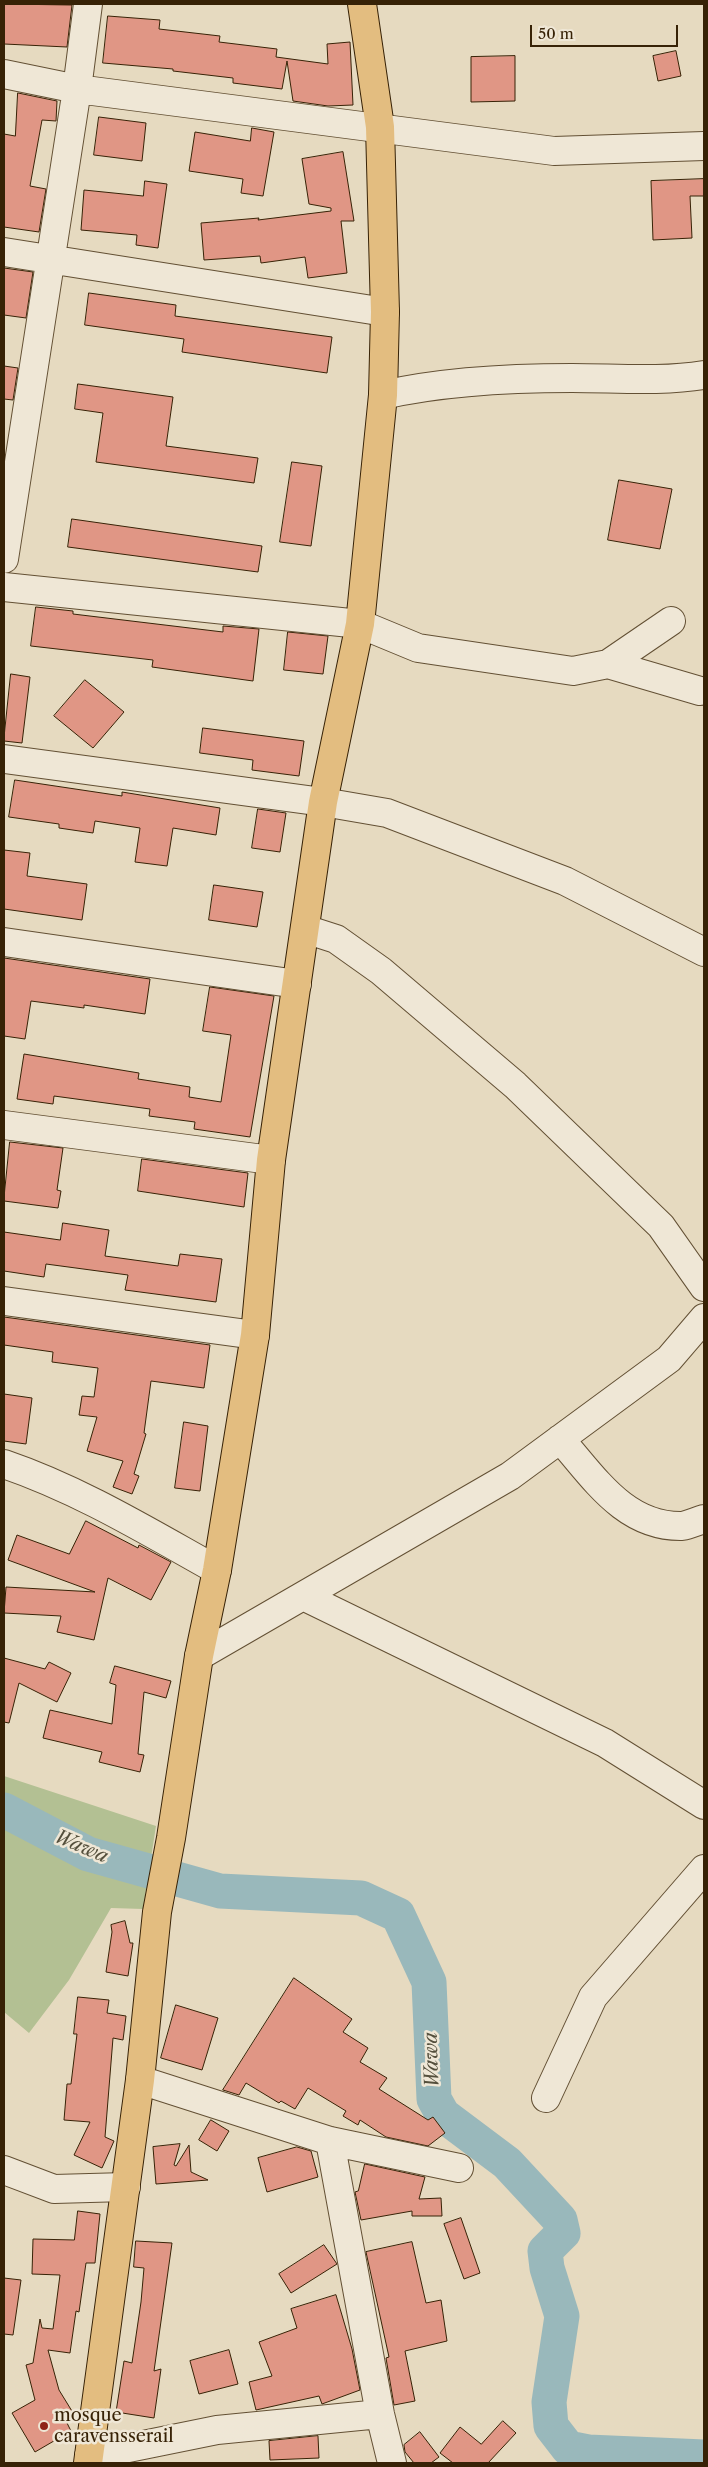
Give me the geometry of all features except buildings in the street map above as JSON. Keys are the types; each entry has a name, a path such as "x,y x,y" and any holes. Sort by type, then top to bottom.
{"main road":[{"path":"88,2460 140,2080 157,1912 171,1838 200,1656 217,1570 255,1335 271,1160 323,802 360,624 383,395 384,312 380,127 362,4"}],"street":[{"path":"4,558 14,424 51,258 88,4"},
{"path":"4,74 77,89 554,151 704,146"},
{"path":"4,252 384,312"},
{"path":"383,395 424,385 544,378 680,379 704,374"},
{"path":"4,587 360,624 418,648 574,671 608,664 672,621"},
{"path":"608,664 700,691"},
{"path":"4,759 323,802 387,813 556,878 704,952"},
{"path":"305,929 336,939 381,971 515,1085 661,1226 704,1287"},
{"path":"4,942 297,984"},
{"path":"4,1125 271,1160"},
{"path":"4,1301 255,1335"},
{"path":"200,1656 510,1476 669,1359 702,1324"},
{"path":"560,1439 620,1506 645,1521 683,1526 704,1519"},
{"path":"4,1464 46,1478 99,1504 217,1570"},
{"path":"303,1596 605,1743 704,1805"},
{"path":"546,2098 593,1997 704,1869"},
{"path":"140,2080 330,2141 459,2168"},
{"path":"330,2141 380,2414 392,2463"},
{"path":"4,2170 54,2189 126,2187"},
{"path":"88,2460 217,2430 380,2414"}],"green space":[{"path":"4,1776 156,1826 143,1909 111,1908 69,1980 29,2033 4,2012"}],"waterway":[{"name":"Wawa","path":"4,1810 88,1854 220,1891 361,1898 398,1915 429,1982 434,2099 443,2115 507,2163 560,2220 563,2233 545,2251 547,2268 562,2316 549,2402 551,2426 568,2448 588,2452 704,2457"}],"place":[{"name":"mosque caravensserail","path":"44,2426"}]}
